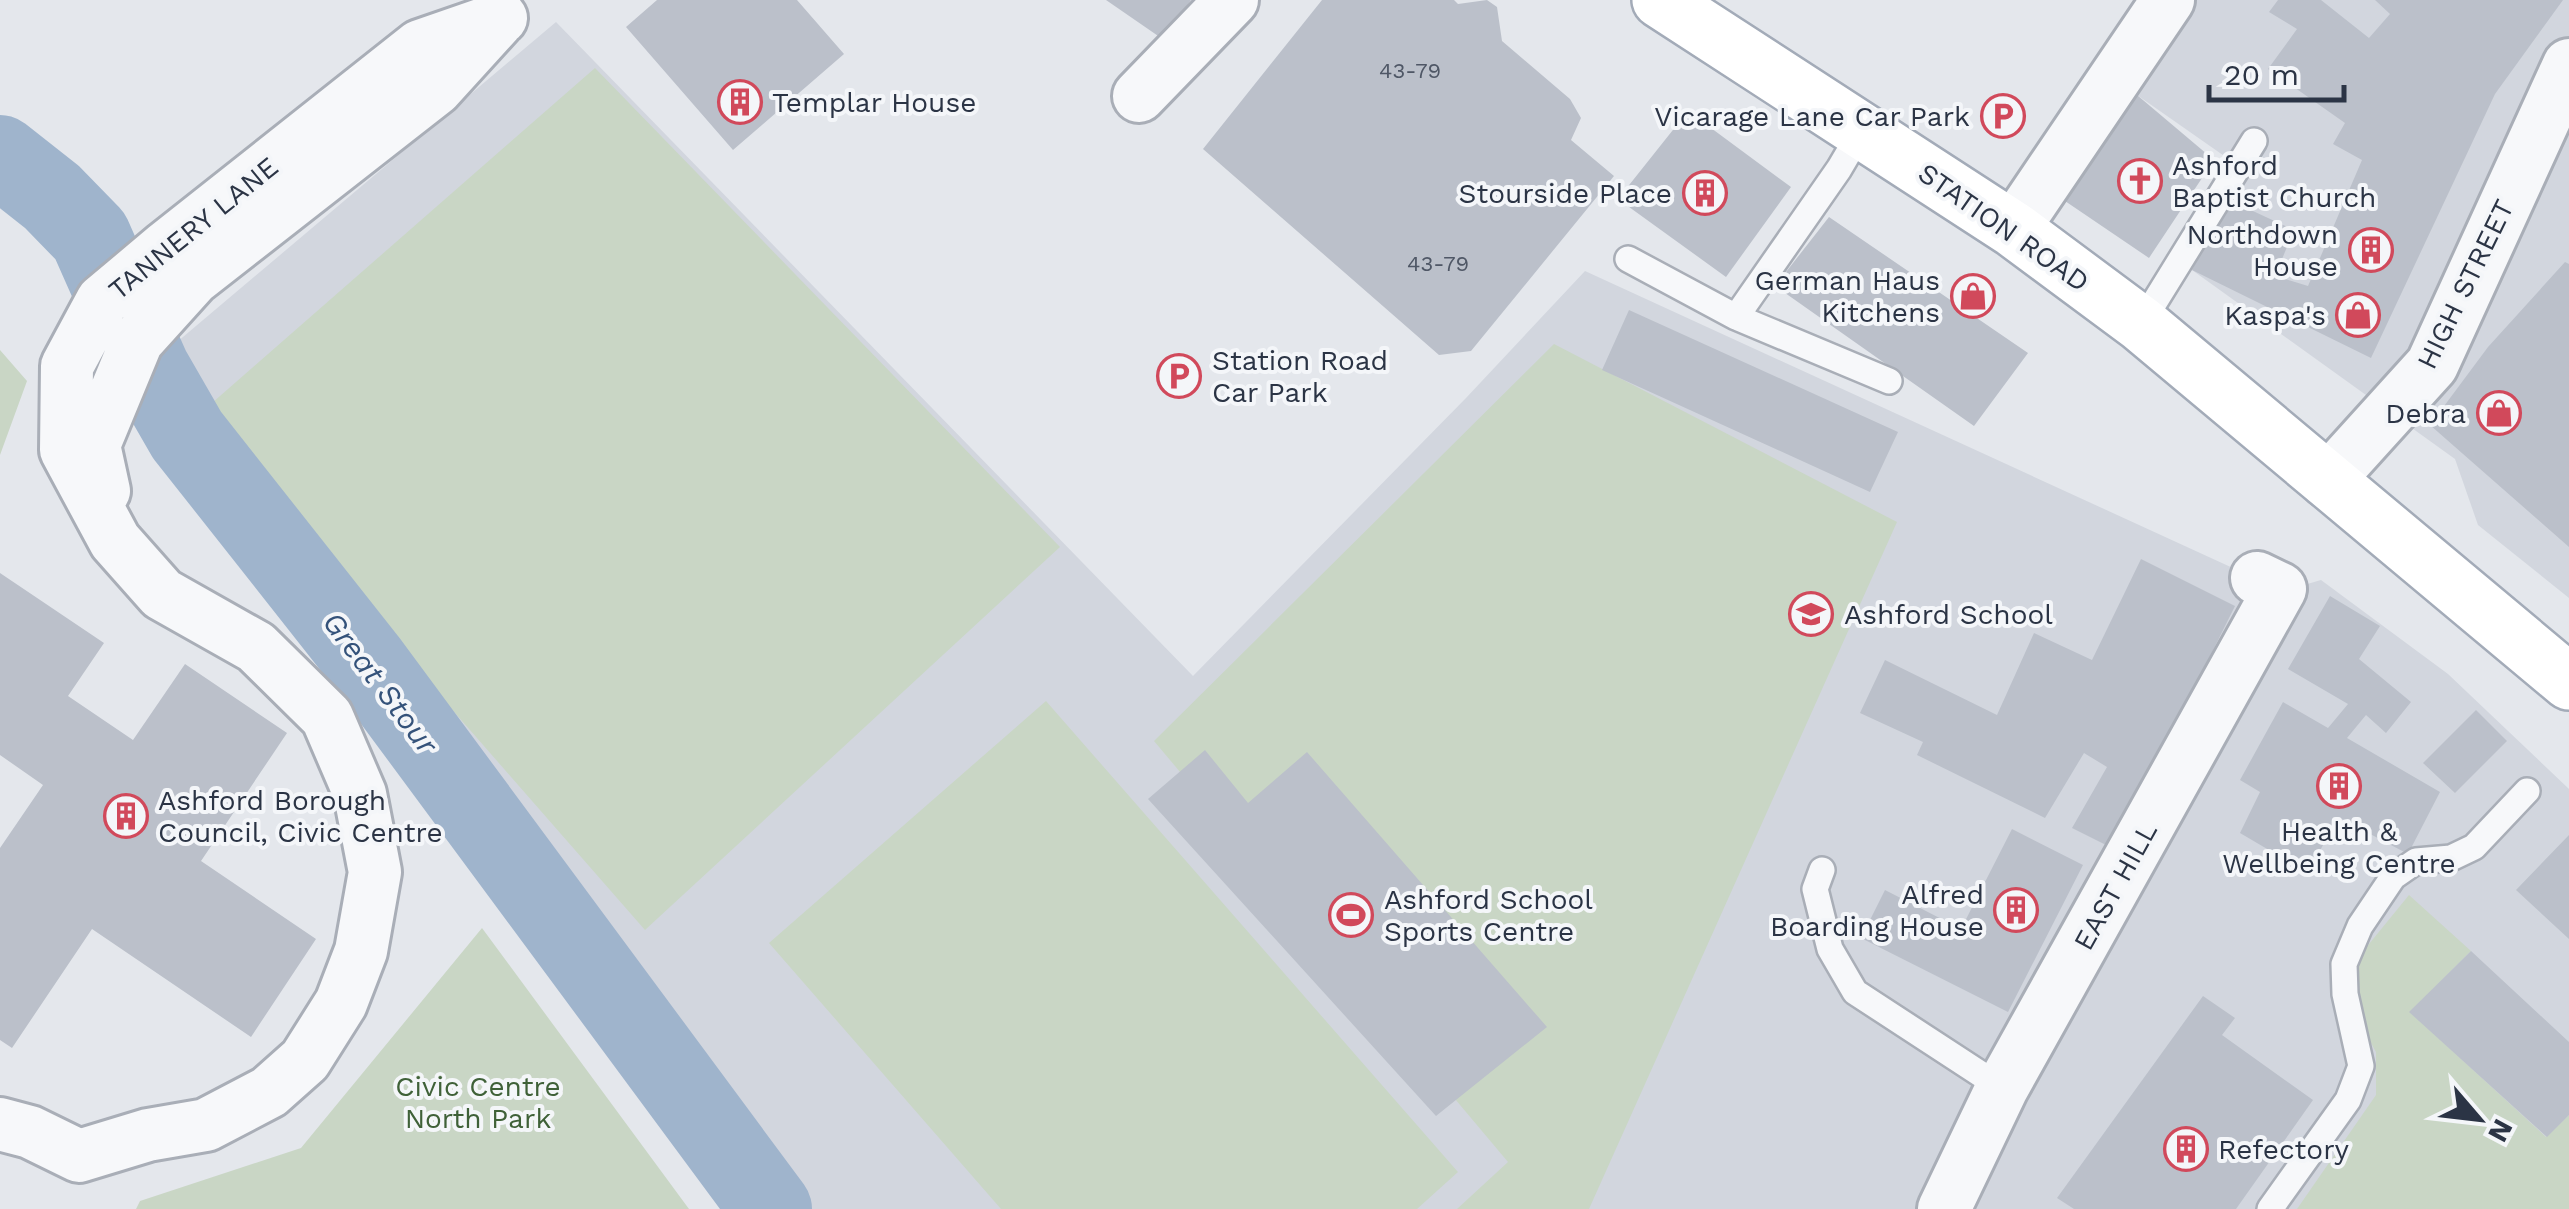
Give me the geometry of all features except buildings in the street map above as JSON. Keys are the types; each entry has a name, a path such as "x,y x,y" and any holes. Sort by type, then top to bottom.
{"main road":[{"name":"STATION ROAD","path":"1660,0 2013,230 2141,324 2569,682"}],"street":[{"path":"1139,96 1232,0"},
{"path":"2013,230 2168,0"},
{"name":"TANNERY LANE","path":"0,1124 30,1132 79,1156 148,1136 206,1125 269,1092 304,1060 341,1002 361,952 375,872 360,794 327,717 256,647 162,594 115,541 66,450 66,366 102,301 179,263 420,46 513,9"},
{"name":"HIGH STREET","path":"2327,481 2432,365 2569,65"},
{"name":"TANNERY LANE","path":"115,541 94,445 136,341 179,263"},
{"name":"EAST HILL","path":"1944,1209 2002,1088 2280,576"}],"lane":[{"path":"1736,317 1839,170 1862,130"},
{"path":"2141,324 2254,141"},
{"path":"1628,259 1736,317 1890,381"},
{"path":"2270,1209 2348,1100 2361,1066 2345,994 2344,964 2360,926 2393,877 2416,862 2451,858 2474,847 2528,792"},
{"path":"1822,870 1815,889 1830,948 1855,992 2002,1088"}],"shaded area":[{"path":"2197,0 2569,0 2569,598 2478,525 2455,459 2192,270 2250,174 2137,95"},
{"name":"Ashford School","path":"556,22 1193,676 1585,271 2283,591 2321,580 2448,674 2569,789 2569,1209 771,1209 151,364"}],"green space":[{"path":"595,68 1060,547 645,930 196,417"},
{"path":"1554,344 1897,522 1589,1209 1457,1209 1508,1162 1154,741"},
{"path":"0,350 27,381 0,455"},
{"path":"1046,701 1458,1172 1417,1209 1001,1209 769,943"},
{"path":"2409,895 2471,951 2410,1012 2546,1137 2569,1115 2569,1209 2297,1209 2376,1095 2376,1052 2353,1011 2347,971"},
{"name":"Civic Centre North Park","path":"482,928 689,1209 136,1209 140,1201 301,1148"}],"waterway":[{"name":"Great Stour","path":"0,156 52,197 90,236 149,369 187,435 367,663 771,1209"}],"place":[{"name":"Templar House","path":"740,102"},
{"name":"Vicarage Lane Car Park","path":"2003,116"},
{"name":"Ashford Baptist Church","path":"2140,181"},
{"name":"Stourside Place","path":"1705,193"},
{"name":"Northdown House","path":"2371,250"},
{"name":"German Haus Kitchens","path":"1973,296"},
{"name":"Kaspa's","path":"2358,315"},
{"name":"Station Road Car Park","path":"1179,376"},
{"name":"Debra","path":"2499,413"},
{"name":"Ashford School","path":"1811,614"},
{"name":"Health & Wellbeing Centre","path":"2339,786"},
{"name":"Ashford Borough Council, Civic Centre","path":"126,816"},
{"name":"Alfred Boarding House","path":"2016,910"},
{"name":"Ashford School Sports Centre","path":"1351,915"},
{"name":"Refectory","path":"2186,1149"}]}
